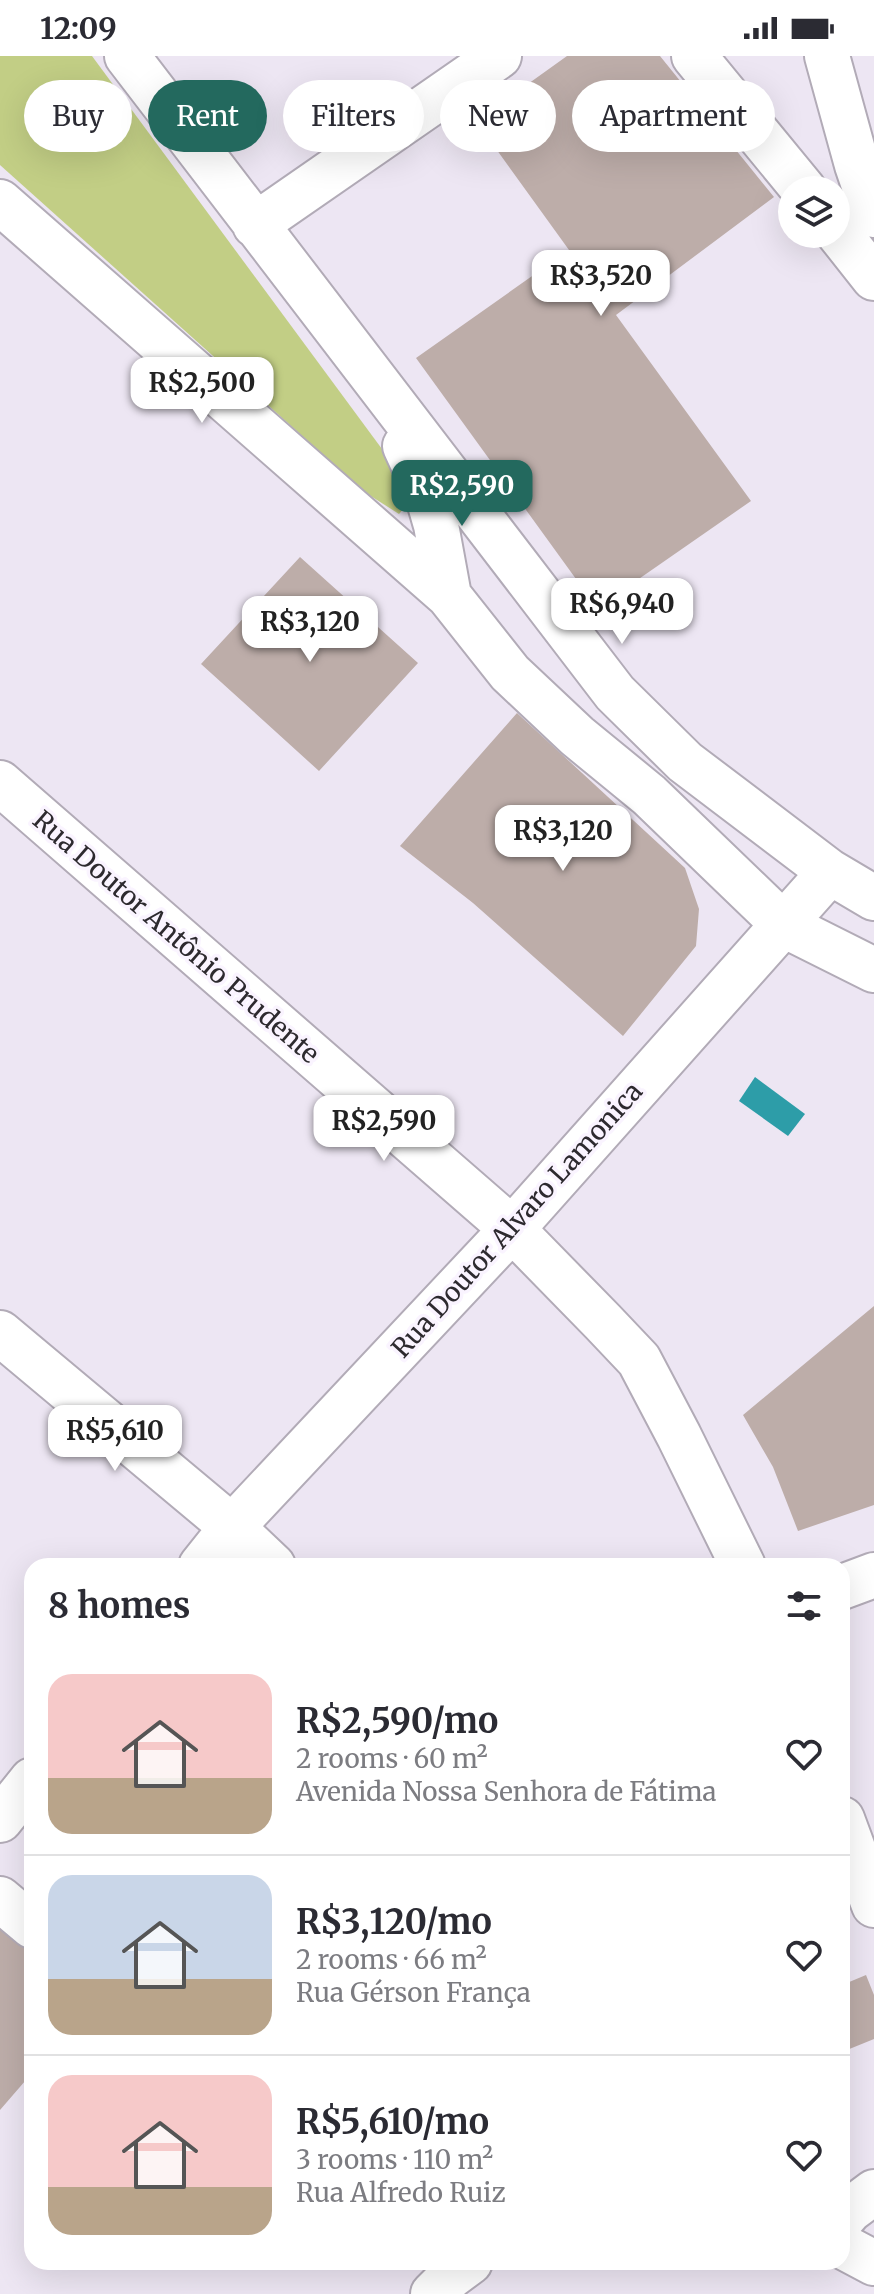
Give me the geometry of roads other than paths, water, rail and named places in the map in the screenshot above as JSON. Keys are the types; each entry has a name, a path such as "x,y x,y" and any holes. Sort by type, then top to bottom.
{"street":[{"path":"127,56 615,693 685,762 830,872 874,898"},
{"path":"255,225 499,56"},
{"path":"694,56 792,176"},
{"path":"827,56 874,215"},
{"path":"831,176 857,165"},
{"path":"0,202 446,585 510,673 577,736 649,795 784,925 874,970"},
{"path":"850,248 874,278"},
{"path":"381,388 427,494 436,525 446,585"},
{"path":"446,585 464,563 508,552"},
{"name":"Rua Doutor Antônio Prudente","path":"0,783 512,1229 639,1360 739,1558"},
{"name":"Rua Doutor Alvaro Lamonica","path":"207,1558 232,1527 512,1229 830,872"},
{"path":"0,1333 232,1527 265,1558"},
{"path":"850,1584 874,1575"},
{"path":"0,1820 24,1790"},
{"path":"850,1840 874,1905"},
{"path":"0,1899 24,1919"},
{"path":"854,2216 874,2263"}],"water":[{"path":"755,1077 805,1114 788,1136 739,1101"}]}
